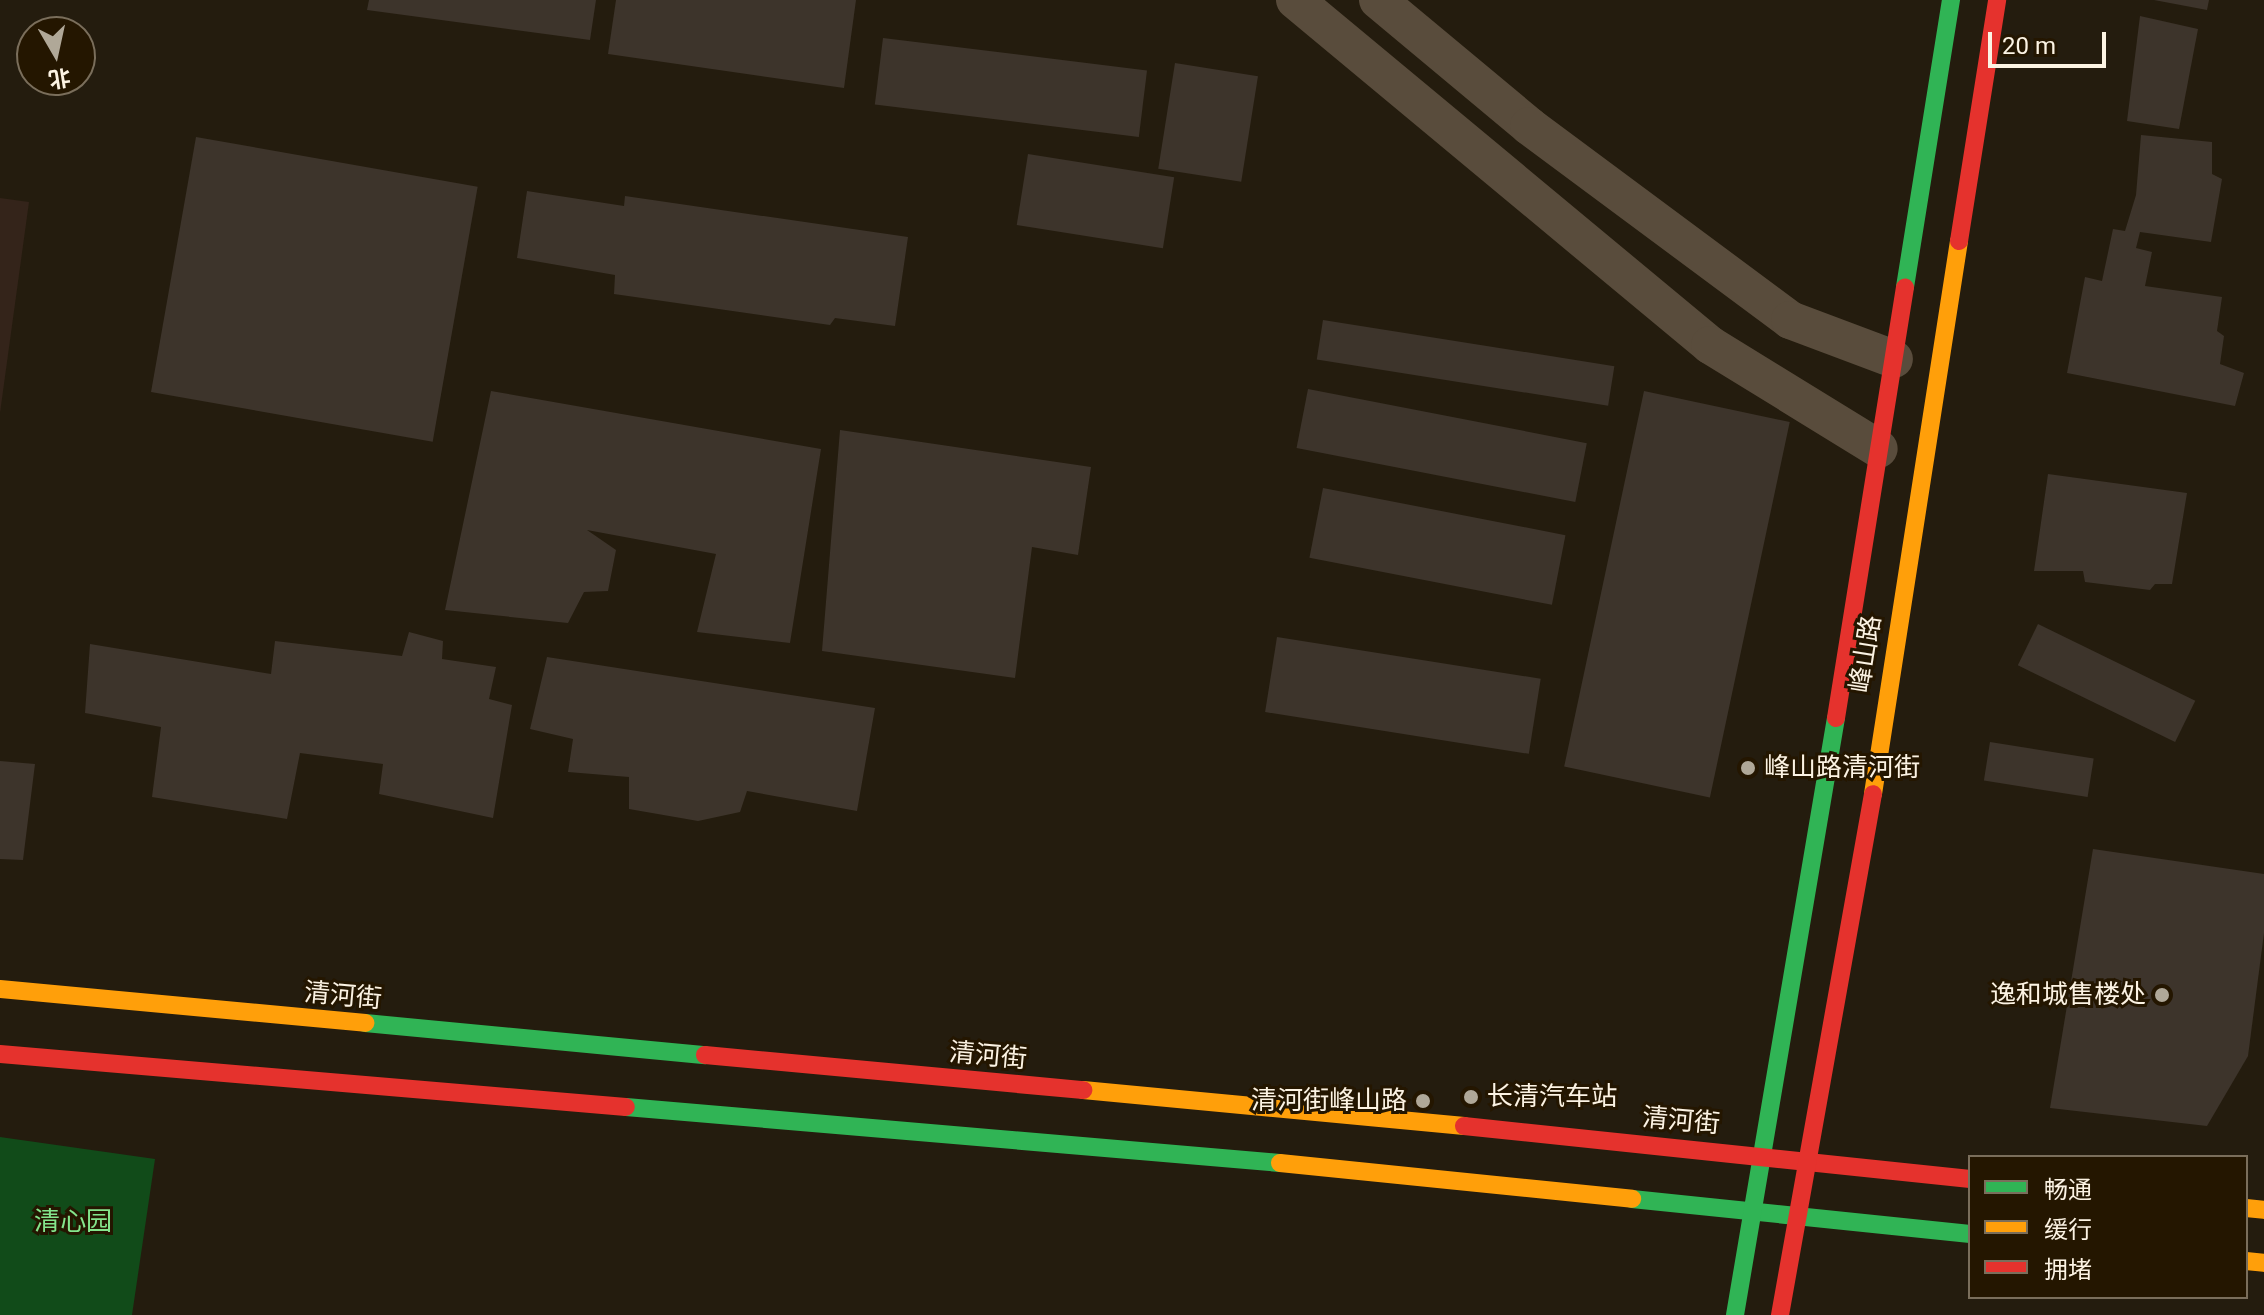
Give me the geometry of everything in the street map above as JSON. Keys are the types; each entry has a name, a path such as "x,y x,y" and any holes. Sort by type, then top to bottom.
{"main road":[{"name":"峰山路","path":"1735,1315 1765,1155 1951,0"},
{"name":"峰山路","path":"1780,1315 1811,1162 1997,0"},
{"name":"清河街","path":"0,989 1765,1155 1968,1179"},
{"path":"0,1054 1269,1162 1968,1234"}],"street":[{"path":"1295,0 1710,345 1879,449"},
{"path":"1378,0 1529,126 1790,320 1894,359"}],"shaded area":[{"path":"0,198 29,202 0,413"}],"green space":[{"name":"清心园","path":"0,1137 155,1159 132,1315 0,1315"}],"building":[{"path":"369,0 596,0 590,40 367,10"},
{"path":"616,0 856,0 844,88 608,54"},
{"path":"2154,0 2209,0 2207,10"},
{"path":"2140,16 2198,29 2179,129 2127,121"},
{"path":"883,38 1147,70 1139,137 875,105"},
{"path":"1175,63 1258,76 1241,182 1158,169"},
{"path":"2141,135 2212,142 2212,174 2222,179 2211,242 2140,232 2136,248 2152,252 2145,286 2222,297 2217,331 2224,336 2220,364 2244,373 2235,406 2067,373 2085,277 2102,281 2113,229 2125,231 2136,195"},
{"path":"196,137 478,187 433,442 151,392"},
{"path":"1028,154 1174,177 1163,248 1017,225"},
{"path":"527,191 624,206 625,196 908,237 895,326 835,318 830,325 614,294 615,275 517,258"},
{"path":"1323,320 1614,366 1608,406 1317,360"},
{"path":"1308,389 1587,443 1575,502 1297,448"},
{"path":"491,391 821,449 790,643 697,632 716,554 587,530 616,550 608,591 584,592 568,623 445,610"},
{"path":"1644,391 1790,422 1710,798 1564,767"},
{"path":"840,430 1091,467 1078,555 1032,547 1015,678 822,651"},
{"path":"2048,474 2187,493 2172,584 2155,584 2150,590 2085,582 2083,571 2034,571"},
{"path":"1323,488 1565,535 1552,605 1309,558"},
{"path":"2038,624 2195,701 2175,742 2018,665"},
{"path":"409,632 443,641 442,659 496,667 489,699 512,705 493,818 379,794 383,764 300,753 287,819 152,797 161,727 85,713 90,644 271,674 275,641 402,656"},
{"path":"1277,637 1541,679 1529,754 1265,712"},
{"path":"547,657 875,708 857,811 747,791 740,812 698,821 629,809 629,777 568,772 573,739 530,729"},
{"path":"1990,742 2094,758 2088,797 1984,781"},
{"path":"0,761 35,764 23,860 0,859"},
{"name":"逸和城售楼处","path":"2093,849 2264,874 2264,933 2248,1056 2207,1126 2050,1108"}],"traffic: fast":[{"path":"1905,287 1951,0"},
{"path":"1735,1315 1836,718"},
{"path":"365,1023 705,1055"},
{"path":"626,1107 1280,1163"},
{"path":"1632,1199 1968,1234"}],"traffic: slow":[{"path":"1873,794 1959,241"},
{"path":"0,989 365,1023"},
{"path":"1083,1090 1464,1126"},
{"path":"1280,1163 1632,1199"},
{"path":"2248,1208 2264,1210"},
{"path":"2248,1261 2264,1263"}],"traffic: jam":[{"path":"1959,241 1997,0"},
{"path":"1836,718 1905,287"},
{"path":"1780,1315 1873,794"},
{"path":"0,1054 626,1107"},
{"path":"705,1055 1083,1090"},
{"path":"1464,1126 1968,1179"}],"place":[{"name":"峰山路清河街","path":"1748,768"},
{"name":"逸和城售楼处","path":"2162,995"},
{"name":"长清汽车站","path":"1471,1097"},
{"name":"清河街峰山路","path":"1423,1101"}]}
